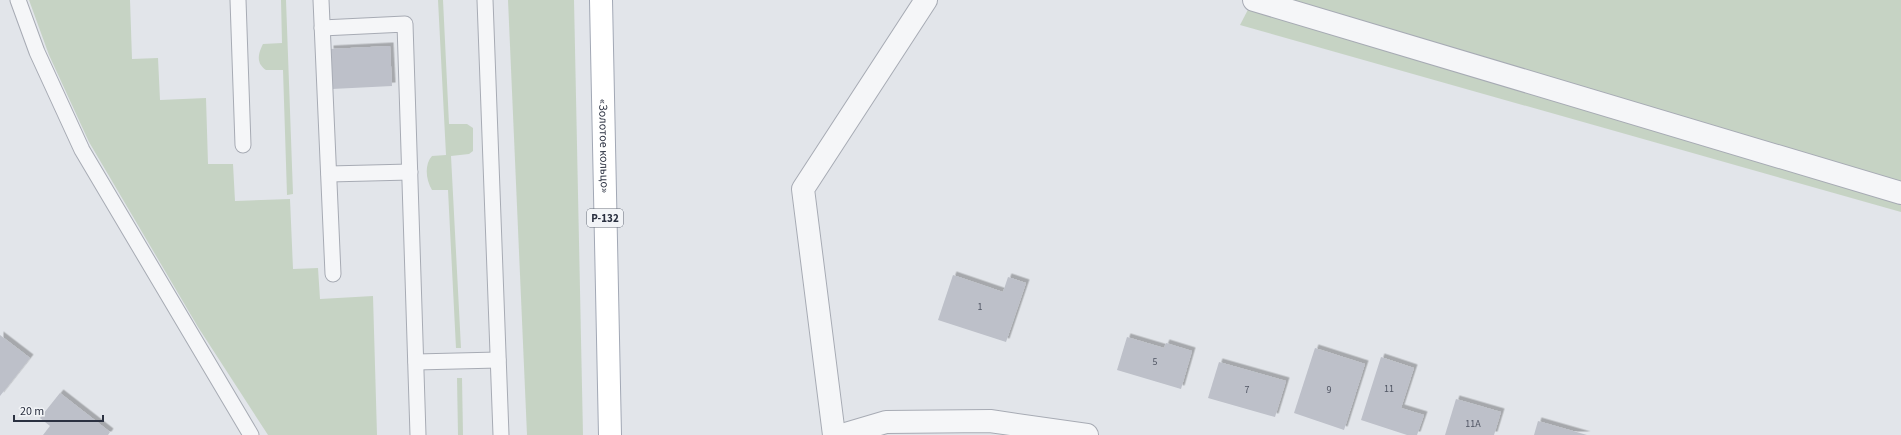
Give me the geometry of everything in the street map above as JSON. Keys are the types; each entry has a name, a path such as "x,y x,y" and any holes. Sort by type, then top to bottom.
{"main road":[{"name":"«Золотое кольцо»","path":"601,0 610,435"}],"street":[{"path":"834,435 803,189 926,0"},
{"path":"1254,0 1901,193"},
{"path":"842,435 886,422 990,421 1087,435"}],"lane":[{"path":"18,0 37,52 82,150 251,435"},
{"path":"238,0 243,145"},
{"path":"321,0 333,274"},
{"path":"485,0 502,435"},
{"path":"322,28 405,24 418,435"},
{"path":"329,174 410,172"},
{"path":"416,362 498,360"}],"green space":[{"path":"29,0 130,0 132,59 158,58 160,100 206,98 208,164 233,164 235,201 290,199 293,269 318,268 320,299 373,296 377,435 268,435 198,327 89,142 49,55"},
{"path":"281,0 286,0 293,194 287,195 283,70 266,70 259,61 260,51 263,44 282,43"},
{"path":"438,0 443,0 449,124 467,124 473,128 473,151 469,154 451,156 461,348 456,348 448,190 432,190 428,182 427,173 429,160 432,156 446,155"},
{"path":"508,0 574,0 583,435 527,435"},
{"path":"1253,0 1901,0 1901,212 1240,25"},
{"path":"457,378 462,378 463,435 458,435"}],"building":[{"path":"390,46 392,86 332,89 330,49"},
{"path":"953,275 1003,292 1008,277 1026,283 1006,342 938,320"},
{"path":"0,335 30,358 0,396"},
{"path":"1127,337 1164,348 1166,343 1192,351 1181,389 1117,370"},
{"path":"1315,348 1365,364 1344,430 1294,413"},
{"path":"1381,357 1414,368 1401,408 1424,415 1417,435 1407,435 1361,420"},
{"path":"1219,362 1286,381 1275,417 1208,398"},
{"path":"60,393 110,432 108,435 43,435 50,426 40,418"},
{"path":"1456,399 1501,412 1494,435 1445,435"},
{"path":"1538,421 1587,435 1534,435"}]}
